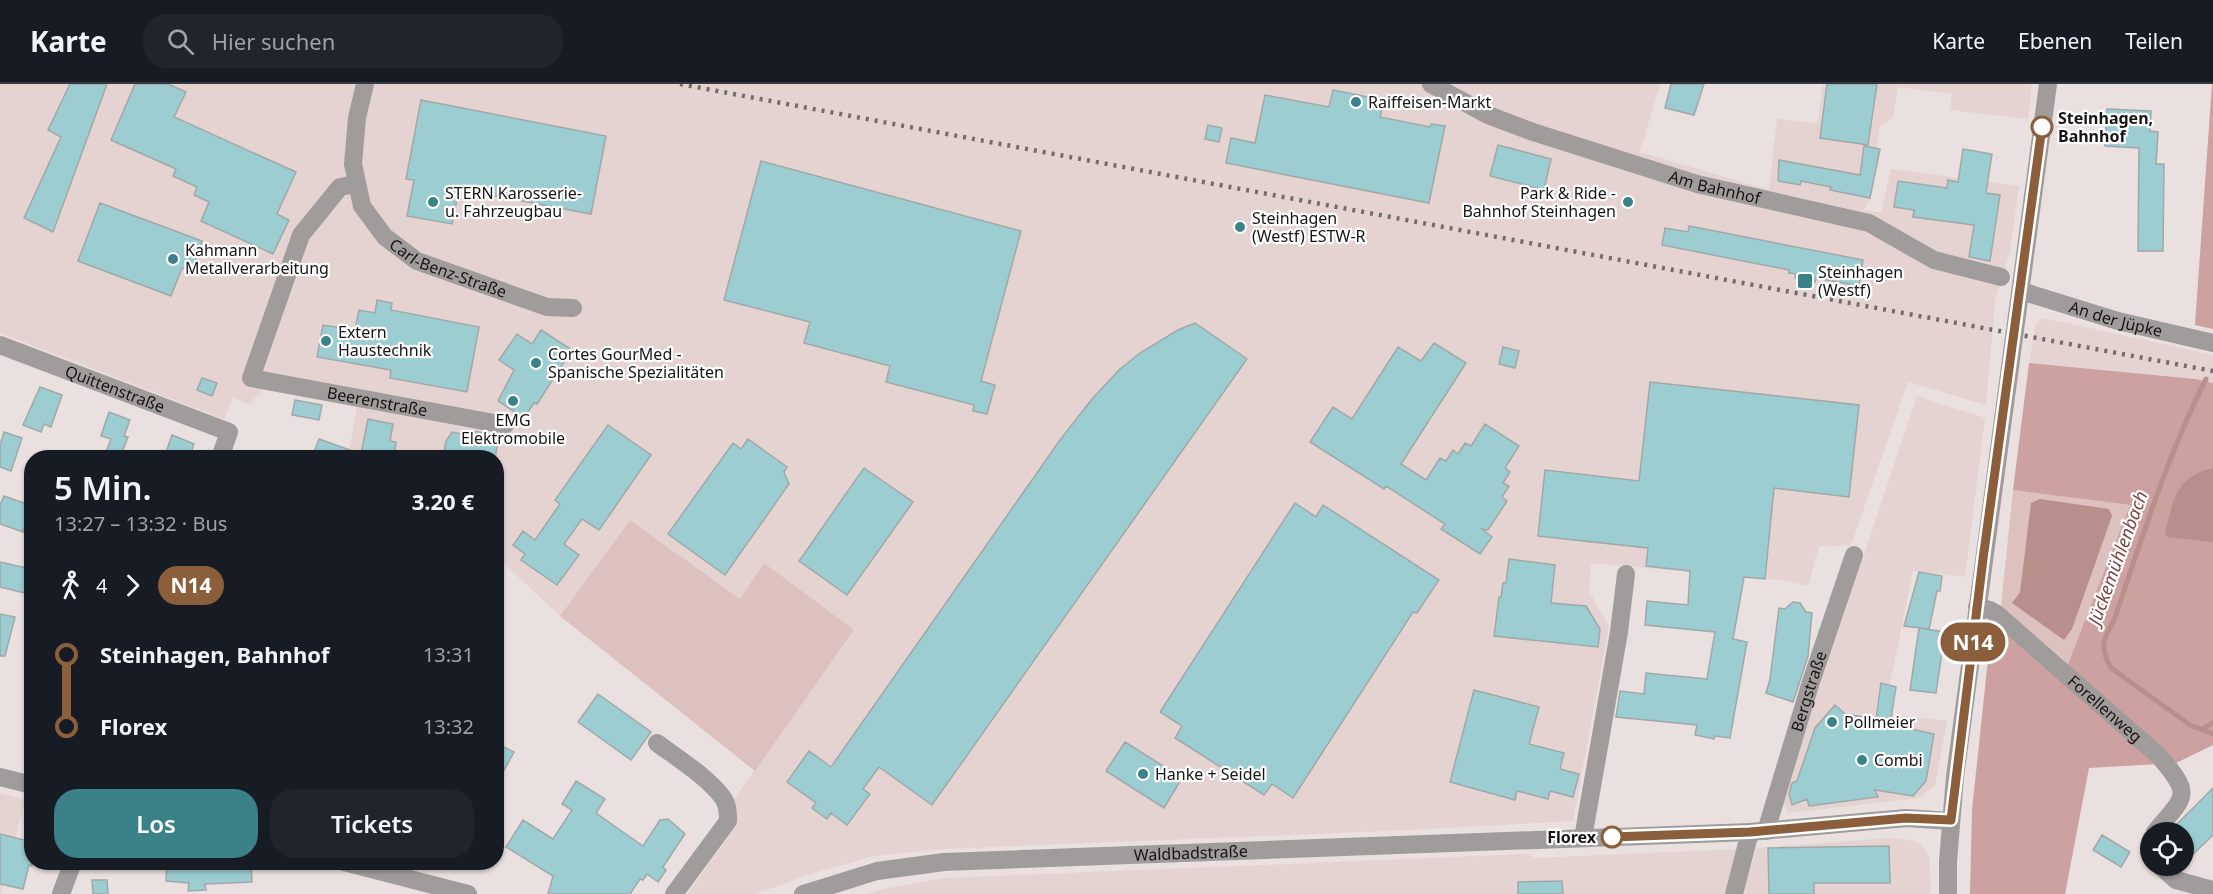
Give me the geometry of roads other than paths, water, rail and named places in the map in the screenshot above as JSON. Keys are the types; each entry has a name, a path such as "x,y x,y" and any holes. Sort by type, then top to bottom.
{"street":[{"name":"Carl-Benz-Straße","path":"365,84 356,129 353,164 362,206 385,237 417,261 547,307 573,308"},
{"name":"Am Bahnhof","path":"1431,84 1488,115 1533,132 1697,184 1869,223 1934,260 2001,277"},
{"path":"1948,894 1951,820 1977,608 2048,84"},
{"name":"Beerenstraße","path":"356,184 340,188 301,235 251,378 505,424"},
{"name":"An der Jüpke","path":"2021,291 2118,321 2207,342"},
{"name":"Quittenstraße","path":"0,345 229,432 223,450"},
{"name":"Bergstraße","path":"1734,894 1758,831 1769,814 1854,555"},
{"path":"1582,838 1619,632 1626,574"},
{"name":"Forellenweg","path":"1977,608 1990,610 1997,614 2159,756 2177,777 2182,791 2181,798 2163,822"},
{"path":"657,743 694,770 723,798 728,809 728,821 674,894"},
{"path":"0,777 24,783"},
{"name":"Waldbadstraße","path":"803,894 877,872 944,862 1758,831 1906,818 1951,820"},
{"path":"61,894 70,870"},
{"path":"365,870 406,886 468,894"},
{"path":"2171,876 2176,880 2213,890"}],"waterway":[{"name":"Jückemühlenbach","path":"2206,379 2167,468 2114,620 2105,638 2104,649 2111,668 2190,725 2213,734"},
{"path":"2202,729 2213,723"}],"railway":[{"path":"680,84 2213,371"}],"place":[{"name":"Raiffeisen-Markt","path":"1356,102"},
{"name":"Steinhagen, Bahnhof","path":"2042,127"},
{"name":"STERN Karosserie- u. Fahrzeugbau","path":"433,202"},
{"name":"Park & Ride - Bahnhof Steinhagen","path":"1628,202"},
{"name":"Steinhagen (Westf) ESTW-R","path":"1240,227"},
{"name":"Kahmann Metallverarbeitung","path":"173,259"},
{"name":"Steinhagen (Westf)","path":"1805,281"},
{"name":"Extern Haustechnik","path":"326,341"},
{"name":"Cortes GourMed - Spanische Spezialitäten","path":"536,363"},
{"name":"EMG Elektromobile","path":"513,401"},
{"name":"Pollmeier","path":"1832,722"},
{"name":"Combi","path":"1862,760"},
{"name":"Hanke + Seidel","path":"1143,774"},
{"name":"Florex","path":"1612,837"}]}
